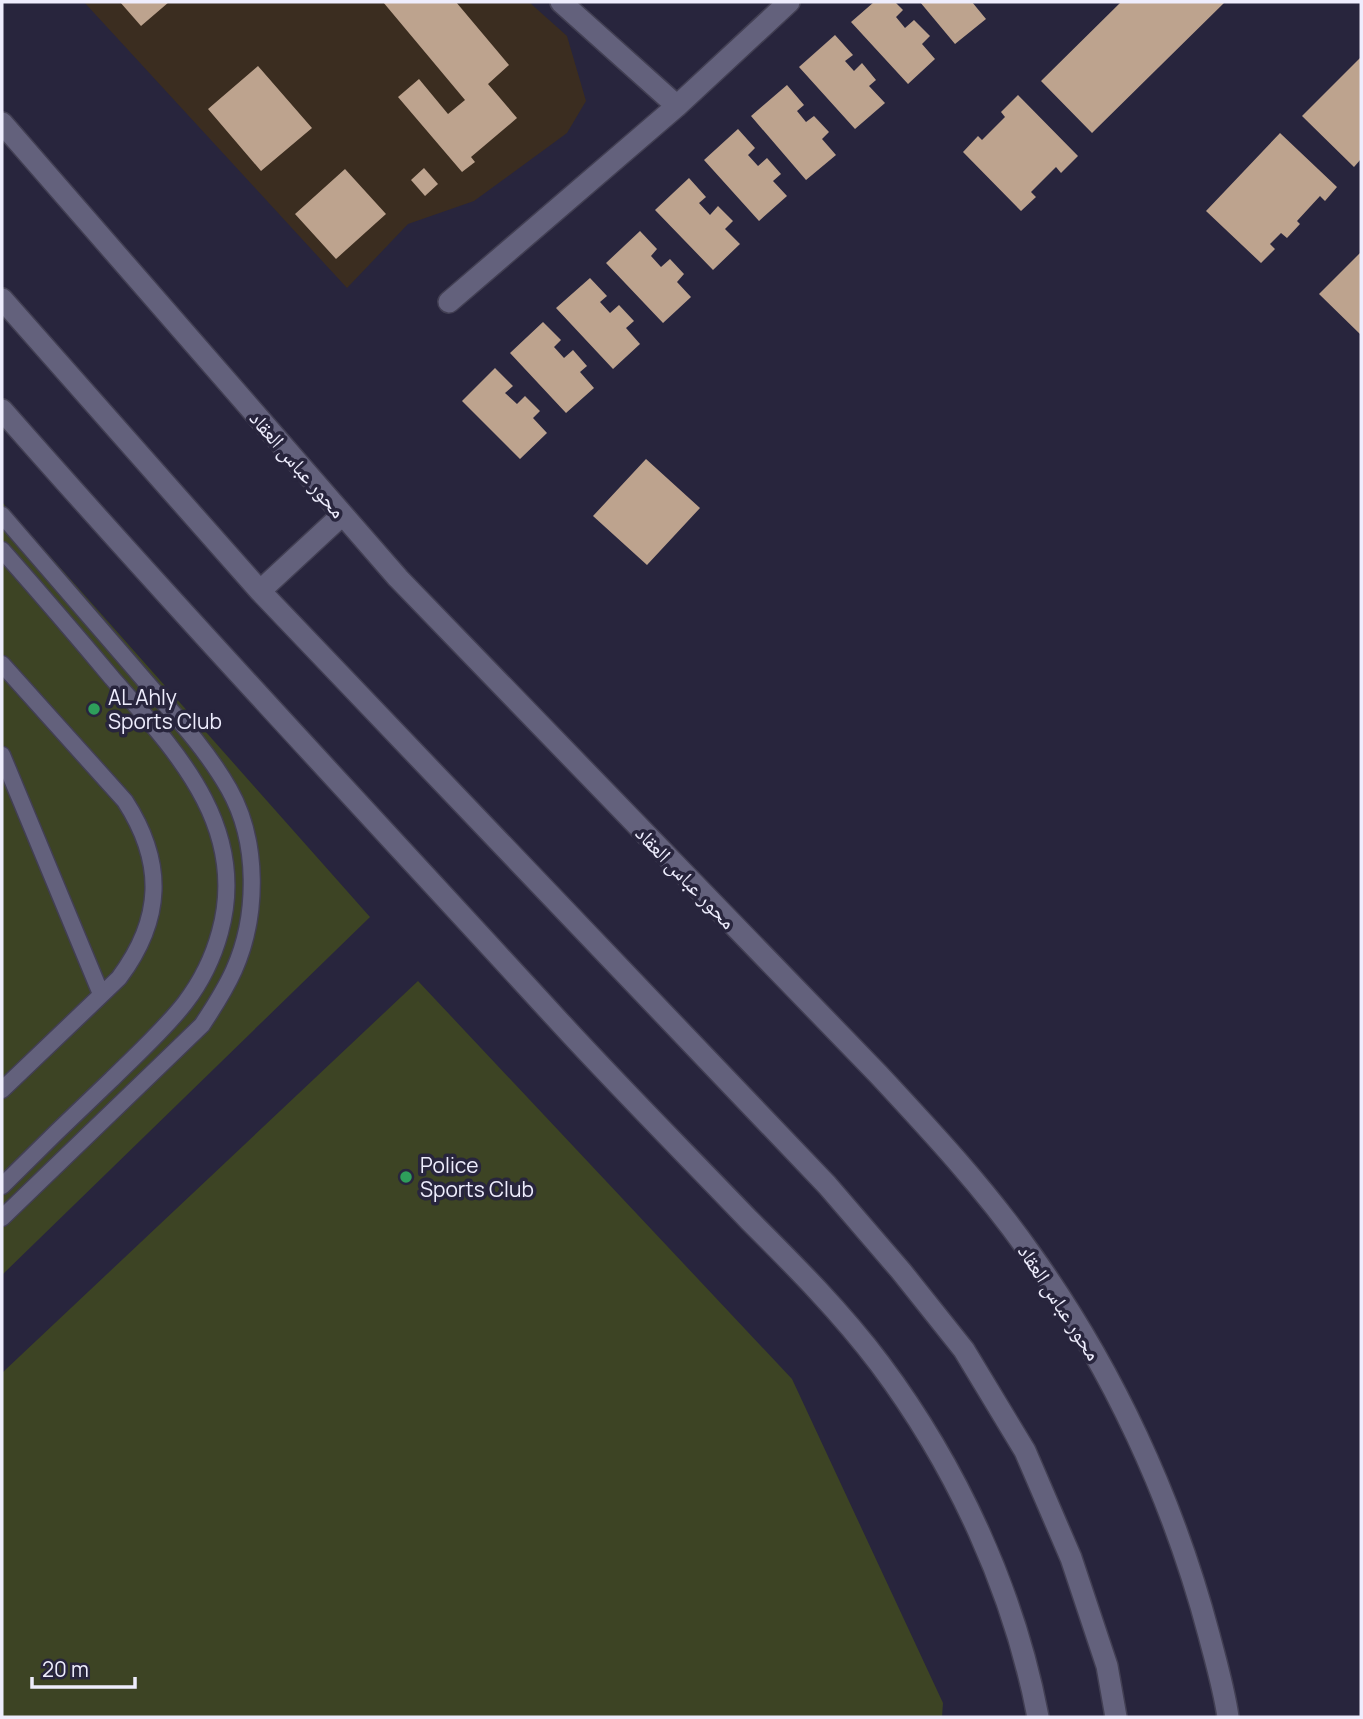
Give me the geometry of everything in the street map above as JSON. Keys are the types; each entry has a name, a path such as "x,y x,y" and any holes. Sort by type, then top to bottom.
{"main road":[{"path":"561,2 677,106"},
{"path":"449,302 677,106 789,2"},
{"name":"محور عباس العقاد","path":"2,123 398,578 956,1157 1030,1253 1094,1350 1148,1459 1194,1579 1228,1717"},
{"path":"2,299 260,591 827,1185 964,1350 1025,1451 1072,1558 1107,1666 1116,1717"},
{"path":"2,410 578,1043 842,1316 881,1365 949,1471 976,1526 1001,1584 1020,1643 1038,1717"},
{"path":"260,591 342,515"}],"lane":[{"path":"2,515 209,759 230,791 240,815 251,866 251,892 245,937 235,968 202,1025 2,1219"},
{"path":"2,550 163,736 195,781 220,835 226,863 227,892 216,946 207,968 186,1002 160,1032 2,1186"},
{"path":"2,664 125,801 148,843 154,890 152,914 134,959 119,978 2,1090"},
{"path":"2,755 101,994"}],"shaded area":[{"path":"84,2 529,2 567,36 586,101 567,133 474,201 408,224 347,288"}],"green space":[{"name":"AL Ahly Sports Club","path":"2,502 370,917 2,1275"},
{"name":"Police Sports Club","path":"418,981 792,1379 943,1703 942,1717 2,1717 2,1373"}],"building":[{"path":"120,2 169,2 141,26"},
{"path":"383,2 456,2 509,65 488,84 517,118 471,157 475,162 462,172 398,97 419,79 448,114 465,100"},
{"path":"874,2 895,2 903,10 896,17 905,28 914,20 930,36 922,44 935,59 908,84 851,22"},
{"path":"920,2 972,2 986,19 955,44"},
{"path":"1121,2 1225,2 1092,133 1041,81"},
{"path":"835,35 853,55 845,61 854,71 862,63 876,80 869,86 885,103 855,129 799,67"},
{"path":"1361,57 1361,159 1354,167 1302,116"},
{"path":"258,66 312,128 261,171 208,109"},
{"path":"787,85 804,105 797,111 806,122 814,116 829,132 822,139 836,155 806,180 751,116"},
{"path":"1018,95 1078,156 1061,173 1056,167 1031,192 1036,197 1021,211 963,152 978,136 982,140 1005,117 1001,112"},
{"path":"738,129 755,148 748,155 758,166 767,158 781,174 773,181 787,196 759,221 704,160"},
{"path":"1280,133 1337,187 1325,201 1320,196 1297,221 1300,224 1287,238 1281,233 1270,244 1275,249 1261,263 1206,211"},
{"path":"424,168 438,184 425,196 411,180"},
{"path":"345,169 386,214 336,259 295,214"},
{"path":"689,178 706,197 699,203 710,215 718,206 733,221 725,229 740,244 713,270 655,210"},
{"path":"640,231 657,249 651,256 661,267 670,259 684,274 677,282 691,297 663,323 606,263"},
{"path":"1361,252 1361,335 1319,294"},
{"path":"590,278 607,296 600,302 610,313 619,305 634,321 626,328 640,344 613,369 556,308"},
{"path":"543,322 561,340 554,347 564,358 573,350 587,366 580,372 594,388 566,413 510,353"},
{"path":"495,368 513,386 505,393 517,404 525,396 540,411 533,418 547,433 520,459 462,401"},
{"path":"646,459 700,508 647,565 593,516"}],"place":[{"name":"AL Ahly Sports Club","path":"94,709"},
{"name":"Police Sports Club","path":"406,1177"}]}
